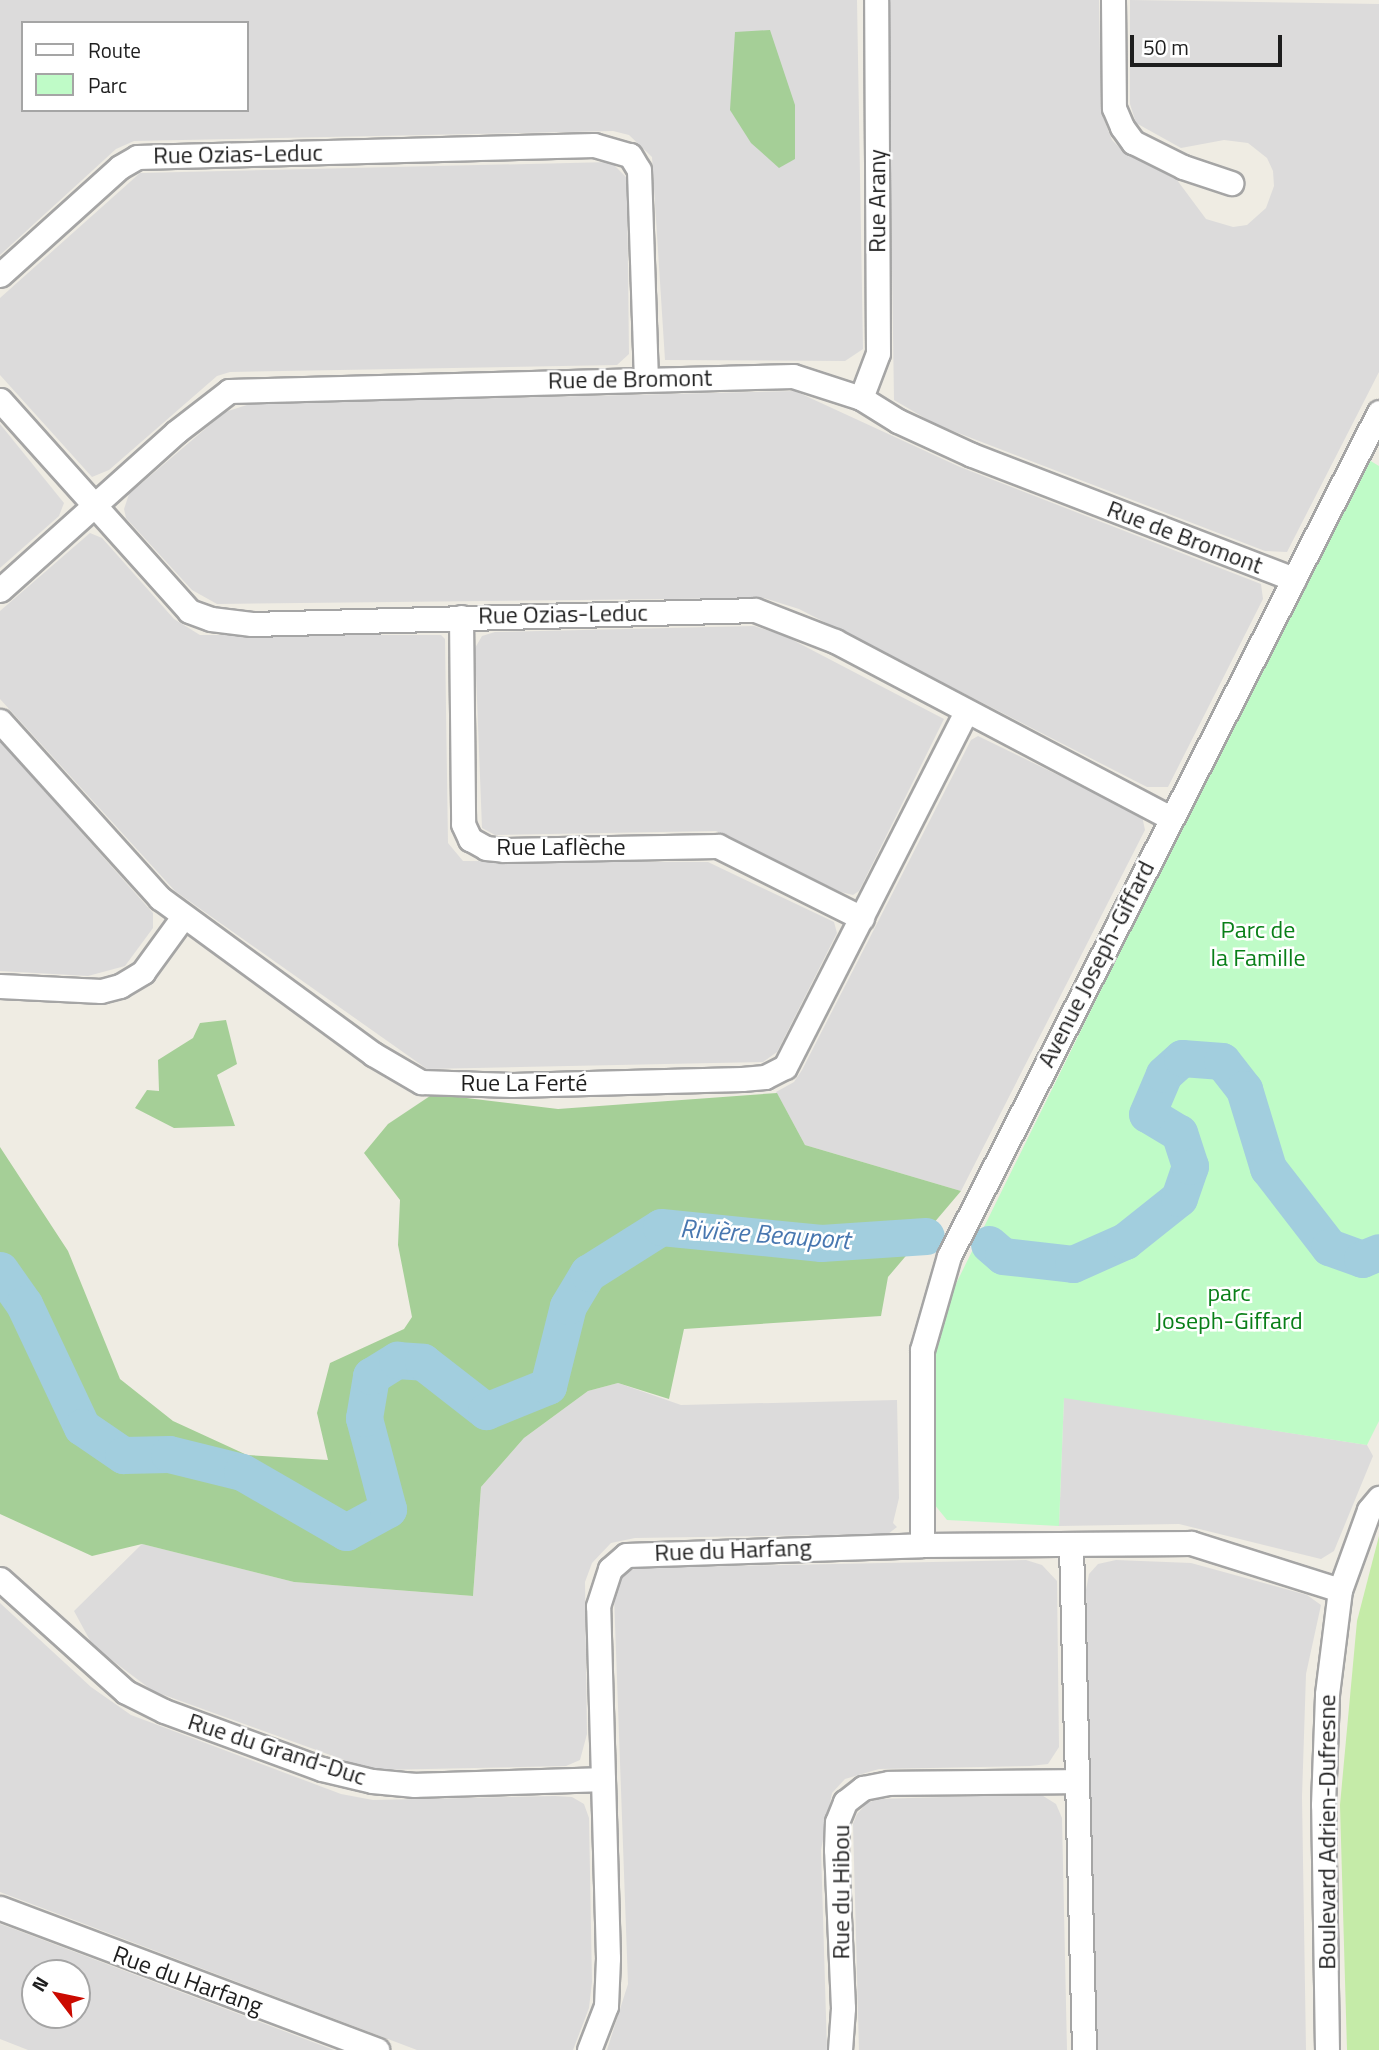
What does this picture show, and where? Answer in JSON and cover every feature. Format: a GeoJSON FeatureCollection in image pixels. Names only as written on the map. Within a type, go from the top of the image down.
{"type":"FeatureCollection","features":[{"type":"Feature","properties":{"kind":"street","name":"Rue Arany"},"geometry":{"type":"LineString","coordinates":[[861,398],[878,353],[876,0]]}},
{"type":"Feature","properties":{"kind":"street"},"geometry":{"type":"LineString","coordinates":[[1113,0],[1114,108],[1122,127],[1133,142],[1183,167],[1231,183]]}},
{"type":"Feature","properties":{"kind":"street","name":"Rue Ozias-Leduc"},"geometry":{"type":"LineString","coordinates":[[0,275],[120,167],[137,157],[604,147],[630,155],[639,170],[646,379]]}},
{"type":"Feature","properties":{"kind":"street","name":"Rue de Bromont"},"geometry":{"type":"LineString","coordinates":[[0,590],[206,406],[229,391],[793,376],[861,398],[898,421],[972,454],[1294,579]]}},
{"type":"Feature","properties":{"kind":"street","name":"Rue Ozias-Leduc"},"geometry":{"type":"LineString","coordinates":[[0,400],[189,611],[211,619],[252,624],[755,610],[835,641],[1171,818]]}},
{"type":"Feature","properties":{"kind":"street","name":"Avenue Joseph-Giffard"},"geometry":{"type":"LineString","coordinates":[[922,1545],[921,1371],[932,1305],[978,1197],[1379,412]]}},
{"type":"Feature","properties":{"kind":"street","name":"Rue Laflèche"},"geometry":{"type":"LineString","coordinates":[[460,617],[463,824],[470,839],[485,848],[504,850],[718,846],[862,918]]}},
{"type":"Feature","properties":{"kind":"street","name":"Rue La Ferté"},"geometry":{"type":"LineString","coordinates":[[0,722],[160,898],[373,1054],[421,1082],[512,1086],[765,1077],[785,1067],[966,712]]}},
{"type":"Feature","properties":{"kind":"street"},"geometry":{"type":"LineString","coordinates":[[0,986],[101,991],[120,986],[143,972],[183,917]]}},
{"type":"Feature","properties":{"kind":"street","name":"Boulevard Adrien-Dufresne"},"geometry":{"type":"LineString","coordinates":[[1327,2050],[1323,1805],[1327,1694],[1339,1590],[1369,1510],[1379,1498]]}},
{"type":"Feature","properties":{"kind":"street","name":"Rue du Harfang"},"geometry":{"type":"LineString","coordinates":[[589,2050],[606,2006],[598,1606],[610,1569],[626,1555],[922,1545],[1071,1546],[1191,1543],[1339,1590]]}},
{"type":"Feature","properties":{"kind":"street"},"geometry":{"type":"LineString","coordinates":[[1071,1546],[1084,2050]]}},
{"type":"Feature","properties":{"kind":"street","name":"Rue du Grand-Duc"},"geometry":{"type":"LineString","coordinates":[[0,1579],[126,1692],[164,1711],[322,1769],[372,1781],[415,1785],[603,1779]]}},
{"type":"Feature","properties":{"kind":"street","name":"Rue du Hibou"},"geometry":{"type":"LineString","coordinates":[[840,2050],[843,2008],[836,1836],[845,1802],[863,1788],[889,1783],[1076,1781]]}},
{"type":"Feature","properties":{"kind":"street","name":"Rue du Harfang"},"geometry":{"type":"LineString","coordinates":[[0,1908],[377,2050]]}},
{"type":"Feature","properties":{"kind":"shaded area"},"geometry":{"type":"Polygon","coordinates":[[[0,0],[857,0],[863,349],[845,361],[665,360],[652,157],[629,135],[613,131],[134,141],[116,149],[0,255],[0,0]]]}},
{"type":"Feature","properties":{"kind":"shaded area"},"geometry":{"type":"Polygon","coordinates":[[[888,0],[1099,0],[1101,112],[1112,140],[1123,151],[1177,180],[1206,219],[1233,227],[1247,225],[1266,208],[1274,186],[1273,171],[1267,158],[1248,143],[1224,140],[1181,148],[1136,123],[1130,104],[1130,0],[1379,4],[1379,372],[1287,552],[1265,551],[935,424],[894,400],[888,0]]]}},
{"type":"Feature","properties":{"kind":"shaded area"},"geometry":{"type":"Polygon","coordinates":[[[611,162],[627,178],[629,354],[617,365],[230,372],[217,376],[109,470],[92,477],[0,375],[0,298],[140,173],[611,162]]]}},
{"type":"Feature","properties":{"kind":"shaded area"},"geometry":{"type":"Polygon","coordinates":[[[795,391],[960,467],[1261,584],[1263,599],[1168,787],[1147,787],[799,609],[764,598],[217,604],[192,590],[126,518],[124,509],[129,494],[225,412],[250,404],[795,391]]]}},
{"type":"Feature","properties":{"kind":"shaded area"},"geometry":{"type":"Polygon","coordinates":[[[0,424],[64,503],[59,516],[0,568],[0,424]]]}},
{"type":"Feature","properties":{"kind":"shaded area"},"geometry":{"type":"Polygon","coordinates":[[[90,533],[102,538],[174,619],[200,635],[441,635],[445,639],[448,843],[463,861],[708,862],[834,922],[837,933],[777,1052],[763,1062],[427,1069],[175,891],[0,699],[0,611],[90,533]]]}},
{"type":"Feature","properties":{"kind":"shaded area"},"geometry":{"type":"Polygon","coordinates":[[[754,626],[785,636],[944,719],[859,891],[853,895],[841,892],[716,831],[495,835],[482,828],[475,648],[482,636],[495,632],[754,626]]]}},
{"type":"Feature","properties":{"kind":"shaded area"},"geometry":{"type":"Polygon","coordinates":[[[978,736],[1142,816],[1145,830],[961,1191],[805,1145],[776,1092],[794,1082],[802,1070],[971,740],[978,736]]]}},
{"type":"Feature","properties":{"kind":"shaded area"},"geometry":{"type":"Polygon","coordinates":[[[0,741],[153,913],[153,928],[125,966],[88,976],[0,971],[0,741]]]}},
{"type":"Feature","properties":{"kind":"shaded area"},"geometry":{"type":"Polygon","coordinates":[[[618,1383],[681,1405],[897,1400],[899,1498],[893,1523],[897,1527],[888,1534],[635,1538],[611,1543],[592,1563],[585,1582],[587,1734],[580,1760],[566,1766],[381,1770],[358,1765],[153,1691],[93,1646],[74,1611],[142,1544],[294,1582],[473,1596],[481,1487],[524,1438],[588,1391],[618,1383]]]}},
{"type":"Feature","properties":{"kind":"shaded area"},"geometry":{"type":"Polygon","coordinates":[[[1064,1397],[1367,1445],[1373,1456],[1334,1551],[1321,1559],[1179,1524],[1059,1526],[1064,1397]]]}},
{"type":"Feature","properties":{"kind":"shaded area"},"geometry":{"type":"Polygon","coordinates":[[[1026,1560],[1042,1565],[1057,1581],[1059,1747],[1048,1764],[879,1769],[845,1779],[832,1793],[821,1850],[827,2050],[607,2050],[628,1984],[614,1596],[619,1576],[636,1568],[1026,1560]]]}},
{"type":"Feature","properties":{"kind":"shaded area"},"geometry":{"type":"Polygon","coordinates":[[[1116,1560],[1191,1563],[1307,1595],[1321,1605],[1306,1674],[1302,1797],[1306,2050],[1097,2050],[1086,1590],[1089,1574],[1098,1564],[1116,1560]]]}},
{"type":"Feature","properties":{"kind":"shaded area"},"geometry":{"type":"Polygon","coordinates":[[[0,1603],[91,1687],[131,1715],[341,1794],[373,1800],[555,1796],[572,1797],[584,1804],[589,1818],[592,1982],[589,2008],[573,2050],[417,2050],[0,1892],[0,1603]]]}},
{"type":"Feature","properties":{"kind":"shaded area"},"geometry":{"type":"Polygon","coordinates":[[[1040,1794],[1056,1804],[1062,1818],[1067,2050],[859,2050],[853,1824],[857,1814],[867,1803],[878,1799],[1040,1794]]]}},
{"type":"Feature","properties":{"kind":"shaded area"},"geometry":{"type":"Polygon","coordinates":[[[0,1924],[334,2050],[28,2050],[0,2039],[0,1924]]]}},
{"type":"Feature","properties":{"kind":"green space"},"geometry":{"type":"Polygon","coordinates":[[[770,30],[795,105],[795,159],[779,168],[751,143],[730,110],[735,32],[770,30]]]}},
{"type":"Feature","properties":{"kind":"green space"},"geometry":{"type":"Polygon","coordinates":[[[1369,460],[1379,466],[1379,1421],[1367,1445],[1064,1398],[1059,1526],[947,1520],[934,1504],[935,1355],[944,1308],[1213,763],[1369,460]]]}},
{"type":"Feature","properties":{"kind":"green space"},"geometry":{"type":"Polygon","coordinates":[[[226,1020],[237,1064],[217,1075],[235,1126],[174,1128],[135,1108],[147,1090],[159,1091],[158,1060],[193,1038],[200,1023],[226,1020]]]}},
{"type":"Feature","properties":{"kind":"green space"},"geometry":{"type":"Polygon","coordinates":[[[777,1093],[805,1145],[961,1191],[888,1277],[881,1316],[684,1329],[669,1399],[618,1383],[588,1391],[524,1438],[481,1487],[473,1596],[294,1582],[142,1544],[92,1556],[0,1514],[0,1147],[68,1251],[120,1379],[173,1421],[247,1455],[328,1460],[317,1413],[330,1363],[404,1329],[412,1317],[398,1245],[400,1200],[364,1153],[388,1124],[433,1094],[558,1109],[777,1093]]]}},
{"type":"Feature","properties":{"kind":"green space"},"geometry":{"type":"Polygon","coordinates":[[[1379,1536],[1379,2050],[1347,2050],[1340,1805],[1357,1621],[1379,1536]]]}},
{"type":"Feature","properties":{"kind":"waterway","name":"Rivière Beauport"},"geometry":{"type":"LineString","coordinates":[[989,1244],[1003,1256],[1073,1264],[1125,1241],[1179,1198],[1190,1166],[1179,1133],[1147,1114],[1164,1074],[1182,1058],[1222,1061],[1244,1089],[1268,1168],[1329,1247],[1362,1259],[1379,1252]]}},
{"type":"Feature","properties":{"kind":"waterway","name":"Rivière Beauport"},"geometry":{"type":"LineString","coordinates":[[0,1270],[24,1304],[82,1427],[123,1455],[169,1454],[242,1472],[346,1532],[388,1509],[364,1418],[371,1376],[397,1360],[423,1362],[486,1411],[548,1386],[568,1306],[588,1273],[661,1227],[821,1243],[926,1236]]}},
{"type":"Feature","properties":{"kind":"park label","name":"Parc de la Famille"},"geometry":{"type":"Point","coordinates":[1258,944]}},
{"type":"Feature","properties":{"kind":"park label","name":"parc Joseph-Giffard"},"geometry":{"type":"Point","coordinates":[1229,1307]}}]}
